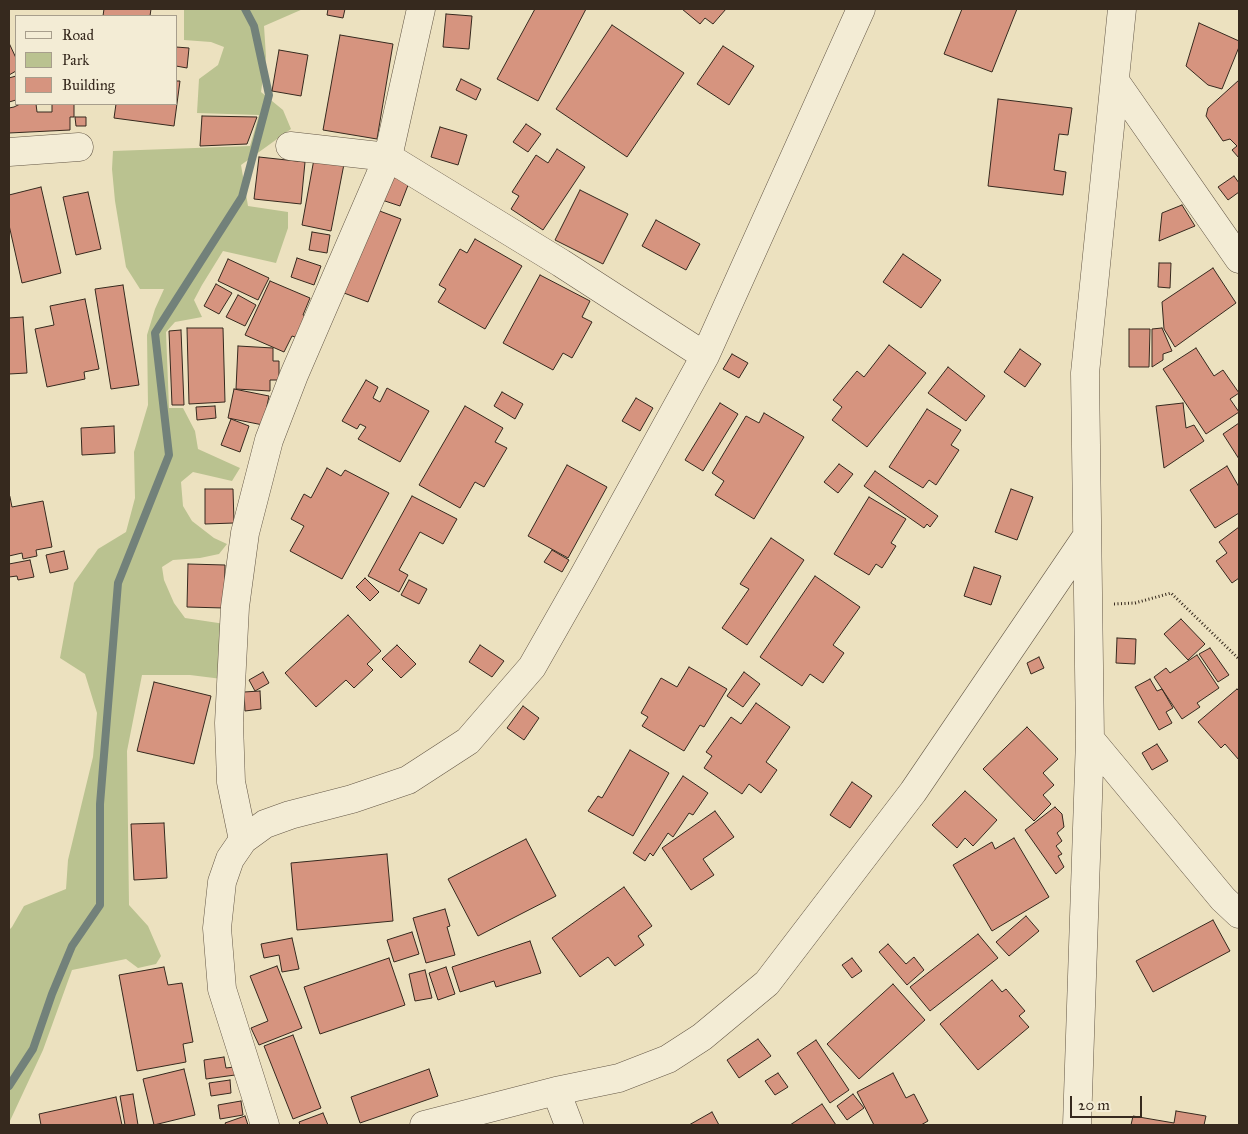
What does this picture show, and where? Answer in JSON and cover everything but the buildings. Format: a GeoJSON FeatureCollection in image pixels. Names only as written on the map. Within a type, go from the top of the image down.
{"type":"FeatureCollection","features":[{"type":"Feature","properties":{"kind":"street"},"geometry":{"type":"LineString","coordinates":[[243,840],[231,782],[229,724],[235,607],[245,533],[269,440],[294,375],[388,158],[421,9]]}},
{"type":"Feature","properties":{"kind":"street"},"geometry":{"type":"LineString","coordinates":[[265,1125],[222,989],[217,928],[222,882],[230,859],[243,840],[265,824],[290,815],[352,799],[408,780],[468,741],[532,667],[705,356],[861,9]]}},
{"type":"Feature","properties":{"kind":"street"},"geometry":{"type":"LineString","coordinates":[[1077,1125],[1090,739],[1085,373],[1122,9]]}},
{"type":"Feature","properties":{"kind":"street"},"geometry":{"type":"LineString","coordinates":[[1115,81],[1239,259]]}},
{"type":"Feature","properties":{"kind":"street"},"geometry":{"type":"LineString","coordinates":[[290,146],[388,158],[562,263],[705,356]]}},
{"type":"Feature","properties":{"kind":"street"},"geometry":{"type":"LineString","coordinates":[[9,152],[79,147]]}},
{"type":"Feature","properties":{"kind":"street"},"geometry":{"type":"LineString","coordinates":[[424,1125],[556,1091],[619,1078],[668,1059],[702,1037],[767,984],[913,792],[1087,536]]}},
{"type":"Feature","properties":{"kind":"street"},"geometry":{"type":"LineString","coordinates":[[1090,739],[1223,899],[1239,914]]}},
{"type":"Feature","properties":{"kind":"street"},"geometry":{"type":"LineString","coordinates":[[556,1091],[569,1125]]}},
{"type":"Feature","properties":{"kind":"path"},"geometry":{"type":"LineString","coordinates":[[1088,604],[1135,604],[1171,593],[1239,659]]}},
{"type":"Feature","properties":{"kind":"green space"},"geometry":{"type":"Polygon","coordinates":[[[184,9],[303,9],[264,26],[266,57],[261,92],[283,110],[291,129],[241,165],[248,206],[288,212],[288,228],[276,263],[223,251],[194,300],[202,317],[175,322],[166,332],[169,408],[183,408],[195,431],[198,449],[240,468],[232,481],[193,472],[181,482],[183,506],[192,521],[214,538],[227,544],[219,554],[200,558],[173,560],[162,567],[164,580],[174,603],[185,618],[225,624],[222,679],[190,675],[142,675],[127,751],[129,905],[148,926],[161,956],[156,964],[138,968],[126,959],[72,970],[43,1050],[9,1123],[9,930],[24,906],[66,889],[68,860],[93,757],[97,713],[85,674],[60,658],[74,583],[98,549],[126,532],[135,498],[134,452],[148,405],[147,335],[155,309],[164,289],[140,289],[126,267],[115,201],[112,169],[113,151],[250,146],[259,115],[197,113],[199,79],[218,65],[224,47],[211,42],[184,40],[184,9]]]}},
{"type":"Feature","properties":{"kind":"waterway"},"geometry":{"type":"LineString","coordinates":[[9,1086],[33,1049],[52,994],[72,946],[100,905],[100,804],[118,583],[169,455],[155,333],[242,197],[269,95],[254,26],[245,9]]}}]}
